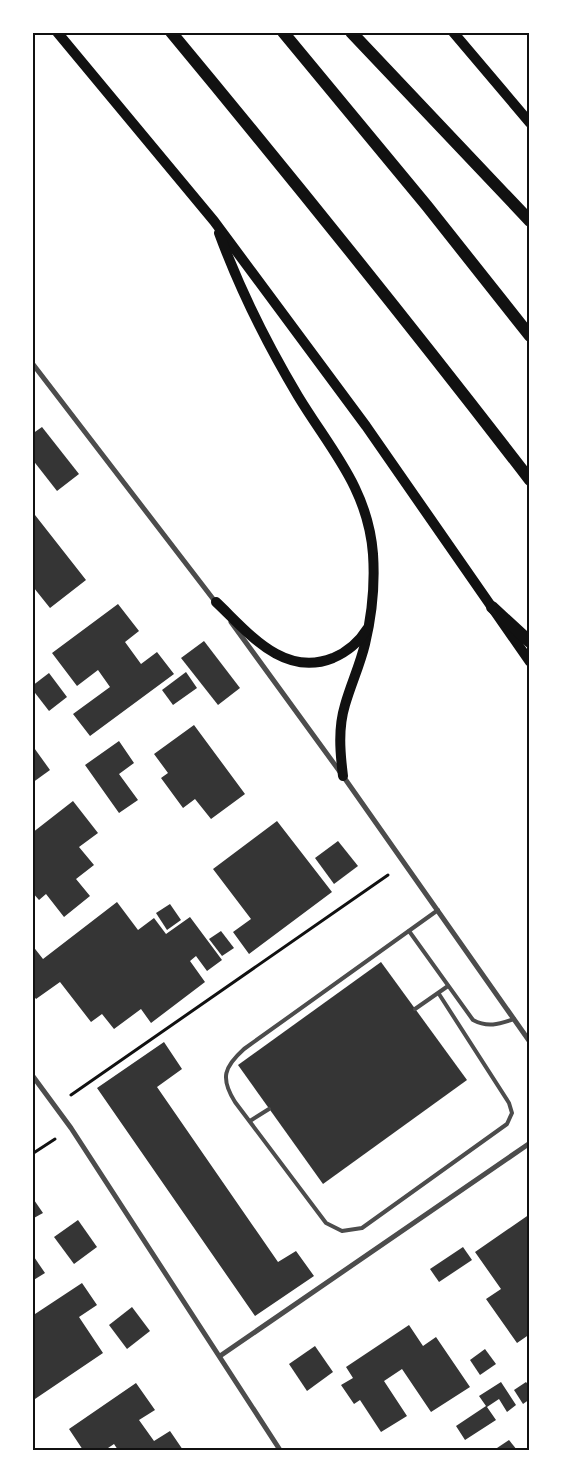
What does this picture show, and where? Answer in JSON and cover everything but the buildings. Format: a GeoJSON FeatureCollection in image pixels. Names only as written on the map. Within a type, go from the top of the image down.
{"type":"FeatureCollection","features":[{"type":"Feature","properties":{"kind":"main road"},"geometry":{"type":"LineString","coordinates":[[57,32],[214,221],[366,426],[530,662]]}},
{"type":"Feature","properties":{"kind":"main road"},"geometry":{"type":"LineString","coordinates":[[171,32],[292,178],[440,363],[530,480]]}},
{"type":"Feature","properties":{"kind":"main road"},"geometry":{"type":"LineString","coordinates":[[283,32],[427,206],[530,336]]}},
{"type":"Feature","properties":{"kind":"main road"},"geometry":{"type":"LineString","coordinates":[[351,32],[530,220]]}},
{"type":"Feature","properties":{"kind":"main road"},"geometry":{"type":"LineString","coordinates":[[453,32],[530,124]]}},
{"type":"Feature","properties":{"kind":"main road"},"geometry":{"type":"LineString","coordinates":[[214,221],[236,276],[270,346],[299,398],[341,459],[363,504],[373,553],[374,578],[370,623],[360,665],[345,707],[340,729],[340,753],[343,776]]}},
{"type":"Feature","properties":{"kind":"main road"},"geometry":{"type":"LineString","coordinates":[[216,602],[267,650],[294,662],[324,661],[339,656],[357,642],[370,623]]}},
{"type":"Feature","properties":{"kind":"main road"},"geometry":{"type":"LineString","coordinates":[[492,607],[530,642]]}},
{"type":"Feature","properties":{"kind":"street"},"geometry":{"type":"LineString","coordinates":[[32,363],[216,602],[343,776],[530,1042]]}},
{"type":"Feature","properties":{"kind":"street"},"geometry":{"type":"LineString","coordinates":[[32,1075],[56,1105],[280,1450]]}},
{"type":"Feature","properties":{"kind":"street"},"geometry":{"type":"LineString","coordinates":[[220,1356],[530,1143]]}},
{"type":"Feature","properties":{"kind":"lane"},"geometry":{"type":"LineString","coordinates":[[438,910],[232,1060],[225,1074],[226,1088],[326,1223],[342,1231],[362,1228],[507,1124],[512,1113],[509,1103],[438,994]]}},
{"type":"Feature","properties":{"kind":"lane"},"geometry":{"type":"LineString","coordinates":[[409,931],[473,1020],[482,1025],[492,1025],[514,1019]]}},
{"type":"Feature","properties":{"kind":"lane"},"geometry":{"type":"LineString","coordinates":[[415,1009],[448,986]]}},
{"type":"Feature","properties":{"kind":"lane"},"geometry":{"type":"LineString","coordinates":[[250,1121],[269,1109]]}},
{"type":"Feature","properties":{"kind":"path"},"geometry":{"type":"LineString","coordinates":[[56,1105],[405,864]]}},
{"type":"Feature","properties":{"kind":"path"},"geometry":{"type":"LineString","coordinates":[[32,1154],[71,1128]]}}]}
